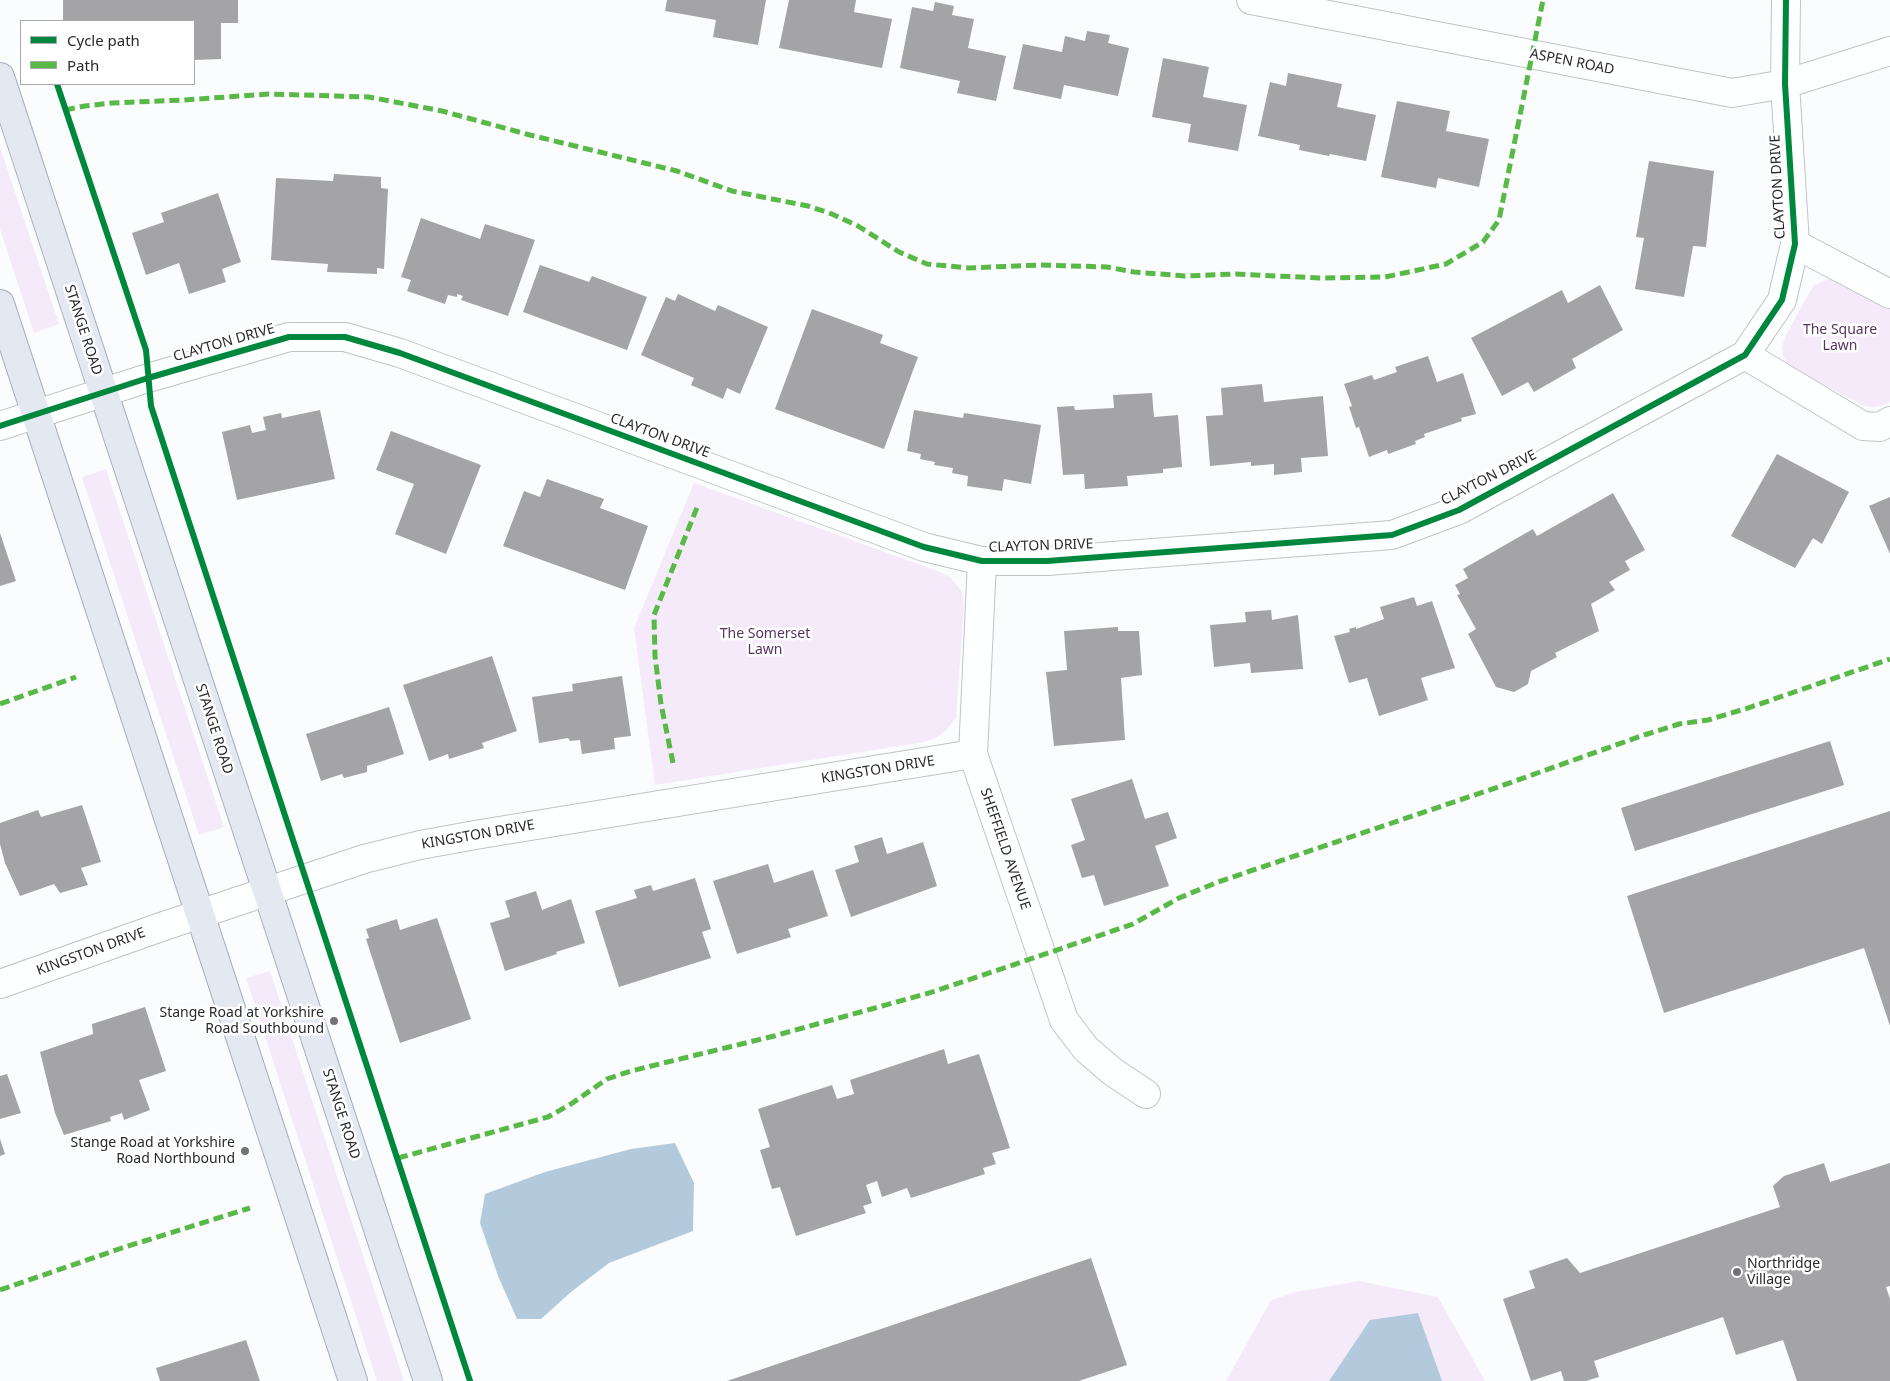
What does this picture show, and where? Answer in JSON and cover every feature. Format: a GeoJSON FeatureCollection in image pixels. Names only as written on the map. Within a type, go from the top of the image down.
{"type":"FeatureCollection","features":[{"type":"Feature","properties":{"kind":"main road","name":"STANGE ROAD"},"geometry":{"type":"LineString","coordinates":[[0,77],[428,1381]]}},
{"type":"Feature","properties":{"kind":"main road"},"geometry":{"type":"LineString","coordinates":[[0,304],[353,1381]]}},
{"type":"Feature","properties":{"kind":"street","name":"ASPEN ROAD"},"geometry":{"type":"LineString","coordinates":[[1251,0],[1732,93],[1785,84],[1890,51]]}},
{"type":"Feature","properties":{"kind":"street","name":"CLAYTON DRIVE"},"geometry":{"type":"LineString","coordinates":[[0,426],[103,392],[289,337],[345,337],[410,357],[924,547],[982,561],[1046,561],[1392,535],[1459,510],[1746,355],[1782,300],[1795,244],[1785,84],[1786,0]]}},
{"type":"Feature","properties":{"kind":"street"},"geometry":{"type":"LineString","coordinates":[[1795,244],[1890,294]]}},
{"type":"Feature","properties":{"kind":"street"},"geometry":{"type":"LineString","coordinates":[[1746,355],[1863,426],[1880,426],[1890,421]]}},
{"type":"Feature","properties":{"kind":"street","name":"SHEFFIELD AVENUE"},"geometry":{"type":"LineString","coordinates":[[982,561],[973,754],[1064,1020],[1086,1049],[1113,1072],[1146,1094]]}},
{"type":"Feature","properties":{"kind":"street","name":"KINGSTON DRIVE"},"geometry":{"type":"LineString","coordinates":[[0,984],[364,859],[420,845],[973,754]]}},
{"type":"Feature","properties":{"kind":"green space"},"geometry":{"type":"Polygon","coordinates":[[[0,147],[59,324],[34,333],[0,229],[0,147]]]}},
{"type":"Feature","properties":{"kind":"green space","name":"The Square Lawn"},"geometry":{"type":"Polygon","coordinates":[[[1829,279],[1837,280],[1890,308],[1890,402],[1884,405],[1864,406],[1794,369],[1783,356],[1782,347],[1786,335],[1813,286],[1829,279]]]}},
{"type":"Feature","properties":{"kind":"green space"},"geometry":{"type":"Polygon","coordinates":[[[106,469],[224,827],[199,835],[82,477],[106,469]]]}},
{"type":"Feature","properties":{"kind":"green space","name":"The Somerset Lawn"},"geometry":{"type":"Polygon","coordinates":[[[694,483],[940,572],[951,578],[962,592],[964,605],[956,717],[946,731],[936,738],[924,742],[655,785],[634,628],[694,483]]]}},
{"type":"Feature","properties":{"kind":"green space"},"geometry":{"type":"Polygon","coordinates":[[[270,971],[404,1381],[377,1381],[246,978],[270,971]]]}},
{"type":"Feature","properties":{"kind":"green space"},"geometry":{"type":"Polygon","coordinates":[[[1359,1281],[1438,1297],[1485,1381],[1226,1381],[1271,1300],[1296,1292],[1359,1281]]]}},
{"type":"Feature","properties":{"kind":"water"},"geometry":{"type":"Polygon","coordinates":[[[675,1143],[694,1183],[693,1231],[609,1263],[571,1292],[541,1319],[517,1319],[498,1276],[480,1223],[485,1194],[545,1172],[631,1149],[675,1143]]]}},
{"type":"Feature","properties":{"kind":"water"},"geometry":{"type":"Polygon","coordinates":[[[1418,1313],[1442,1381],[1329,1381],[1370,1320],[1418,1313]]]}},
{"type":"Feature","properties":{"kind":"building"},"geometry":{"type":"Polygon","coordinates":[[[63,0],[238,0],[238,23],[221,23],[221,59],[195,60],[195,20],[63,20],[63,0]]]}},
{"type":"Feature","properties":{"kind":"building"},"geometry":{"type":"Polygon","coordinates":[[[667,0],[766,0],[758,45],[713,37],[716,20],[665,11],[667,0]]]}},
{"type":"Feature","properties":{"kind":"building"},"geometry":{"type":"Polygon","coordinates":[[[789,0],[856,0],[854,12],[892,19],[882,68],[779,48],[789,0]]]}},
{"type":"Feature","properties":{"kind":"building"},"geometry":{"type":"Polygon","coordinates":[[[935,2],[954,6],[952,15],[974,19],[968,48],[1006,56],[996,101],[957,93],[960,81],[900,68],[912,7],[933,11],[935,2]]]}},
{"type":"Feature","properties":{"kind":"building"},"geometry":{"type":"Polygon","coordinates":[[[1087,31],[1110,35],[1108,43],[1129,48],[1118,96],[1064,85],[1061,99],[1013,89],[1023,44],[1062,52],[1065,36],[1085,41],[1087,31]]]}},
{"type":"Feature","properties":{"kind":"building"},"geometry":{"type":"Polygon","coordinates":[[[1163,58],[1209,67],[1203,97],[1247,105],[1238,151],[1188,142],[1191,124],[1152,117],[1163,58]]]}},
{"type":"Feature","properties":{"kind":"building"},"geometry":{"type":"Polygon","coordinates":[[[1288,73],[1342,84],[1337,107],[1376,115],[1366,161],[1299,150],[1300,145],[1258,136],[1270,82],[1286,86],[1288,73]]]}},
{"type":"Feature","properties":{"kind":"building"},"geometry":{"type":"Polygon","coordinates":[[[1397,101],[1450,111],[1446,131],[1489,139],[1479,187],[1438,178],[1436,188],[1381,177],[1397,101]]]}},
{"type":"Feature","properties":{"kind":"building"},"geometry":{"type":"Polygon","coordinates":[[[1649,161],[1714,171],[1706,247],[1693,246],[1684,297],[1635,289],[1644,238],[1636,237],[1649,161]]]}},
{"type":"Feature","properties":{"kind":"building"},"geometry":{"type":"Polygon","coordinates":[[[334,174],[381,177],[381,188],[388,189],[384,269],[377,268],[377,274],[327,272],[328,264],[271,260],[276,178],[333,181],[334,174]]]}},
{"type":"Feature","properties":{"kind":"building"},"geometry":{"type":"Polygon","coordinates":[[[218,193],[241,262],[222,269],[226,282],[189,294],[179,263],[146,275],[132,233],[164,222],[161,213],[218,193]]]}},
{"type":"Feature","properties":{"kind":"building"},"geometry":{"type":"Polygon","coordinates":[[[421,218],[480,239],[485,224],[535,240],[508,316],[461,300],[463,296],[457,294],[457,297],[448,295],[445,304],[407,291],[411,280],[401,277],[421,218]]]}},
{"type":"Feature","properties":{"kind":"building"},"geometry":{"type":"Polygon","coordinates":[[[540,265],[589,282],[592,276],[647,297],[627,350],[523,312],[540,265]]]}},
{"type":"Feature","properties":{"kind":"building"},"geometry":{"type":"Polygon","coordinates":[[[1600,285],[1623,330],[1572,359],[1576,368],[1534,392],[1528,382],[1502,396],[1471,338],[1562,290],[1568,303],[1600,285]]]}},
{"type":"Feature","properties":{"kind":"building"},"geometry":{"type":"Polygon","coordinates":[[[678,294],[715,311],[718,305],[768,327],[740,394],[727,388],[723,399],[691,385],[694,378],[641,355],[666,297],[675,301],[678,294]]]}},
{"type":"Feature","properties":{"kind":"building"},"geometry":{"type":"Polygon","coordinates":[[[812,309],[883,335],[880,343],[918,357],[884,449],[775,409],[812,309]]]}},
{"type":"Feature","properties":{"kind":"building"},"geometry":{"type":"Polygon","coordinates":[[[1428,356],[1437,382],[1463,373],[1476,414],[1461,418],[1462,421],[1424,434],[1425,437],[1415,441],[1416,444],[1388,454],[1387,450],[1369,457],[1359,427],[1356,428],[1349,407],[1352,406],[1344,384],[1372,375],[1374,380],[1397,372],[1395,367],[1428,356]]]}},
{"type":"Feature","properties":{"kind":"building"},"geometry":{"type":"Polygon","coordinates":[[[1262,384],[1264,402],[1323,396],[1328,456],[1301,458],[1302,472],[1274,475],[1274,464],[1251,466],[1251,462],[1210,466],[1206,416],[1223,415],[1221,388],[1262,384]]]}},
{"type":"Feature","properties":{"kind":"building"},"geometry":{"type":"Polygon","coordinates":[[[1152,393],[1154,417],[1178,415],[1182,467],[1163,469],[1163,473],[1127,476],[1128,486],[1085,489],[1084,474],[1063,475],[1057,407],[1074,406],[1075,410],[1114,408],[1113,395],[1152,393]]]}},
{"type":"Feature","properties":{"kind":"building"},"geometry":{"type":"Polygon","coordinates":[[[320,410],[335,479],[237,500],[222,432],[250,425],[252,433],[266,430],[263,417],[281,413],[282,418],[320,410]]]}},
{"type":"Feature","properties":{"kind":"building"},"geometry":{"type":"Polygon","coordinates":[[[914,410],[963,418],[964,413],[1041,425],[1031,484],[1004,479],[1002,491],[967,486],[968,476],[952,473],[953,468],[934,465],[935,462],[920,459],[921,454],[907,451],[914,410]]]}},
{"type":"Feature","properties":{"kind":"building"},"geometry":{"type":"Polygon","coordinates":[[[391,431],[481,465],[446,554],[395,534],[414,484],[376,470],[391,431]]]}},
{"type":"Feature","properties":{"kind":"building"},"geometry":{"type":"Polygon","coordinates":[[[1777,454],[1849,492],[1822,544],[1813,538],[1795,568],[1731,536],[1777,454]]]}},
{"type":"Feature","properties":{"kind":"building"},"geometry":{"type":"Polygon","coordinates":[[[547,479],[604,499],[600,508],[648,526],[625,590],[503,546],[524,491],[540,497],[547,479]]]}},
{"type":"Feature","properties":{"kind":"building"},"geometry":{"type":"Polygon","coordinates":[[[1613,493],[1645,550],[1625,561],[1630,570],[1609,582],[1615,590],[1591,604],[1599,631],[1555,653],[1557,657],[1531,671],[1528,684],[1514,692],[1496,687],[1468,634],[1476,629],[1457,595],[1460,594],[1455,585],[1468,578],[1463,569],[1533,529],[1537,536],[1613,493]]]}},
{"type":"Feature","properties":{"kind":"building"},"geometry":{"type":"Polygon","coordinates":[[[1890,497],[1890,554],[1869,506],[1890,497]]]}},
{"type":"Feature","properties":{"kind":"building"},"geometry":{"type":"Polygon","coordinates":[[[0,533],[16,581],[0,586],[0,533]]]}},
{"type":"Feature","properties":{"kind":"building"},"geometry":{"type":"Polygon","coordinates":[[[1414,597],[1417,606],[1432,601],[1455,668],[1421,678],[1428,700],[1379,716],[1367,678],[1349,683],[1334,636],[1350,632],[1349,629],[1356,627],[1356,629],[1384,619],[1380,607],[1414,597]]]}},
{"type":"Feature","properties":{"kind":"building"},"geometry":{"type":"Polygon","coordinates":[[[1271,610],[1272,620],[1298,615],[1303,669],[1251,673],[1250,663],[1214,667],[1210,625],[1246,622],[1245,612],[1271,610]]]}},
{"type":"Feature","properties":{"kind":"building"},"geometry":{"type":"Polygon","coordinates":[[[1118,627],[1118,631],[1139,631],[1142,675],[1121,678],[1125,740],[1054,746],[1046,672],[1067,670],[1064,631],[1118,627]]]}},
{"type":"Feature","properties":{"kind":"building"},"geometry":{"type":"Polygon","coordinates":[[[492,656],[517,731],[482,743],[484,748],[449,759],[448,754],[429,761],[403,685],[492,656]]]}},
{"type":"Feature","properties":{"kind":"building"},"geometry":{"type":"Polygon","coordinates":[[[622,676],[631,736],[614,738],[615,749],[582,754],[580,740],[570,741],[568,738],[539,743],[532,697],[573,691],[572,684],[622,676]]]}},
{"type":"Feature","properties":{"kind":"building"},"geometry":{"type":"Polygon","coordinates":[[[389,707],[404,754],[367,766],[367,772],[344,778],[342,774],[321,781],[306,734],[389,707]]]}},
{"type":"Feature","properties":{"kind":"building"},"geometry":{"type":"Polygon","coordinates":[[[1830,741],[1844,785],[1635,851],[1621,808],[1830,741]]]}},
{"type":"Feature","properties":{"kind":"building"},"geometry":{"type":"Polygon","coordinates":[[[1132,779],[1145,819],[1168,812],[1177,838],[1155,846],[1169,886],[1104,906],[1094,875],[1082,878],[1071,845],[1085,840],[1071,799],[1132,779]]]}},
{"type":"Feature","properties":{"kind":"building"},"geometry":{"type":"Polygon","coordinates":[[[82,805],[101,862],[81,868],[88,885],[60,893],[54,884],[20,896],[5,863],[0,844],[0,823],[38,810],[41,817],[82,805]]]}},
{"type":"Feature","properties":{"kind":"building"},"geometry":{"type":"Polygon","coordinates":[[[1890,811],[1890,1026],[1864,948],[1664,1013],[1627,896],[1890,811]]]}},
{"type":"Feature","properties":{"kind":"building"},"geometry":{"type":"Polygon","coordinates":[[[882,837],[887,854],[923,842],[937,886],[851,917],[835,870],[859,862],[854,846],[882,837]]]}},
{"type":"Feature","properties":{"kind":"building"},"geometry":{"type":"Polygon","coordinates":[[[768,864],[774,883],[813,870],[828,916],[788,929],[791,937],[737,954],[713,881],[768,864]]]}},
{"type":"Feature","properties":{"kind":"building"},"geometry":{"type":"Polygon","coordinates":[[[695,878],[711,929],[702,932],[711,958],[619,987],[595,911],[637,898],[634,890],[651,885],[653,891],[695,878]]]}},
{"type":"Feature","properties":{"kind":"building"},"geometry":{"type":"Polygon","coordinates":[[[536,891],[542,910],[571,899],[585,943],[505,971],[490,923],[510,917],[505,901],[536,891]]]}},
{"type":"Feature","properties":{"kind":"building"},"geometry":{"type":"Polygon","coordinates":[[[437,918],[471,1019],[400,1043],[366,939],[369,938],[366,929],[397,919],[400,930],[437,918]]]}},
{"type":"Feature","properties":{"kind":"building"},"geometry":{"type":"Polygon","coordinates":[[[145,1007],[166,1071],[139,1080],[150,1110],[124,1120],[122,1113],[110,1117],[111,1121],[64,1135],[55,1113],[40,1052],[93,1034],[92,1024],[145,1007]]]}},
{"type":"Feature","properties":{"kind":"building"},"geometry":{"type":"Polygon","coordinates":[[[944,1049],[948,1064],[979,1054],[1010,1148],[992,1153],[996,1164],[983,1168],[985,1174],[911,1198],[907,1188],[882,1197],[877,1181],[866,1185],[872,1203],[863,1206],[866,1213],[796,1236],[780,1187],[772,1189],[760,1150],[770,1147],[758,1109],[832,1085],[837,1099],[854,1094],[850,1080],[944,1049]]]}},
{"type":"Feature","properties":{"kind":"building"},"geometry":{"type":"Polygon","coordinates":[[[7,1074],[21,1113],[0,1119],[0,1076],[7,1074]]]}},
{"type":"Feature","properties":{"kind":"building"},"geometry":{"type":"Polygon","coordinates":[[[0,1139],[5,1154],[0,1156],[0,1139]]]}},
{"type":"Feature","properties":{"kind":"building","name":"Northridge Village"},"geometry":{"type":"Polygon","coordinates":[[[1824,1163],[1830,1182],[1890,1163],[1890,1286],[1886,1287],[1890,1299],[1890,1381],[1797,1381],[1783,1340],[1736,1355],[1723,1317],[1594,1361],[1599,1377],[1586,1381],[1564,1381],[1561,1371],[1531,1381],[1503,1299],[1535,1288],[1529,1271],[1567,1258],[1580,1273],[1780,1207],[1773,1186],[1784,1176],[1824,1163]]]}},
{"type":"Feature","properties":{"kind":"building"},"geometry":{"type":"Polygon","coordinates":[[[1091,1258],[1127,1365],[1079,1381],[727,1381],[1091,1258]]]}},
{"type":"Feature","properties":{"kind":"building"},"geometry":{"type":"Polygon","coordinates":[[[246,1340],[260,1381],[160,1381],[156,1368],[246,1340]]]}},
{"type":"Feature","properties":{"kind":"marked path"},"geometry":{"type":"LineString","coordinates":[[65,110],[112,103],[269,94],[369,97],[442,111],[677,171],[732,191],[808,206],[858,226],[899,252],[927,264],[969,268],[1041,265],[1107,267],[1134,272],[1185,276],[1236,274],[1319,278],[1385,277],[1446,264],[1483,242],[1499,220],[1543,0]]}},
{"type":"Feature","properties":{"kind":"marked path"},"geometry":{"type":"LineString","coordinates":[[673,763],[661,704],[655,656],[654,615],[698,505]]}},
{"type":"Feature","properties":{"kind":"marked path"},"geometry":{"type":"LineString","coordinates":[[398,1158],[548,1117],[571,1104],[607,1079],[631,1071],[774,1036],[929,993],[1004,968],[1133,924],[1179,898],[1218,882],[1501,786],[1644,735],[1679,724],[1708,720],[1748,708],[1890,659]]}},
{"type":"Feature","properties":{"kind":"marked path"},"geometry":{"type":"LineString","coordinates":[[0,704],[76,677]]}},
{"type":"Feature","properties":{"kind":"marked path"},"geometry":{"type":"LineString","coordinates":[[0,1290],[122,1248],[250,1208]]}},
{"type":"Feature","properties":{"kind":"cycle path"},"geometry":{"type":"LineString","coordinates":[[0,426],[148,378],[289,337],[345,337],[400,353],[924,547],[982,561],[1047,561],[1392,535],[1459,510],[1745,355],[1782,300],[1795,244],[1785,84],[1786,0]]}},
{"type":"Feature","properties":{"kind":"cycle path"},"geometry":{"type":"LineString","coordinates":[[57,85],[146,350],[151,406],[470,1381]]}},
{"type":"Feature","properties":{"kind":"place","name":"Stange Road at Yorkshire Road Southbound"},"geometry":{"type":"Point","coordinates":[334,1021]}},
{"type":"Feature","properties":{"kind":"place","name":"Stange Road at Yorkshire Road Northbound"},"geometry":{"type":"Point","coordinates":[245,1151]}},
{"type":"Feature","properties":{"kind":"place","name":"Northridge Village"},"geometry":{"type":"Point","coordinates":[1737,1272]}}]}
